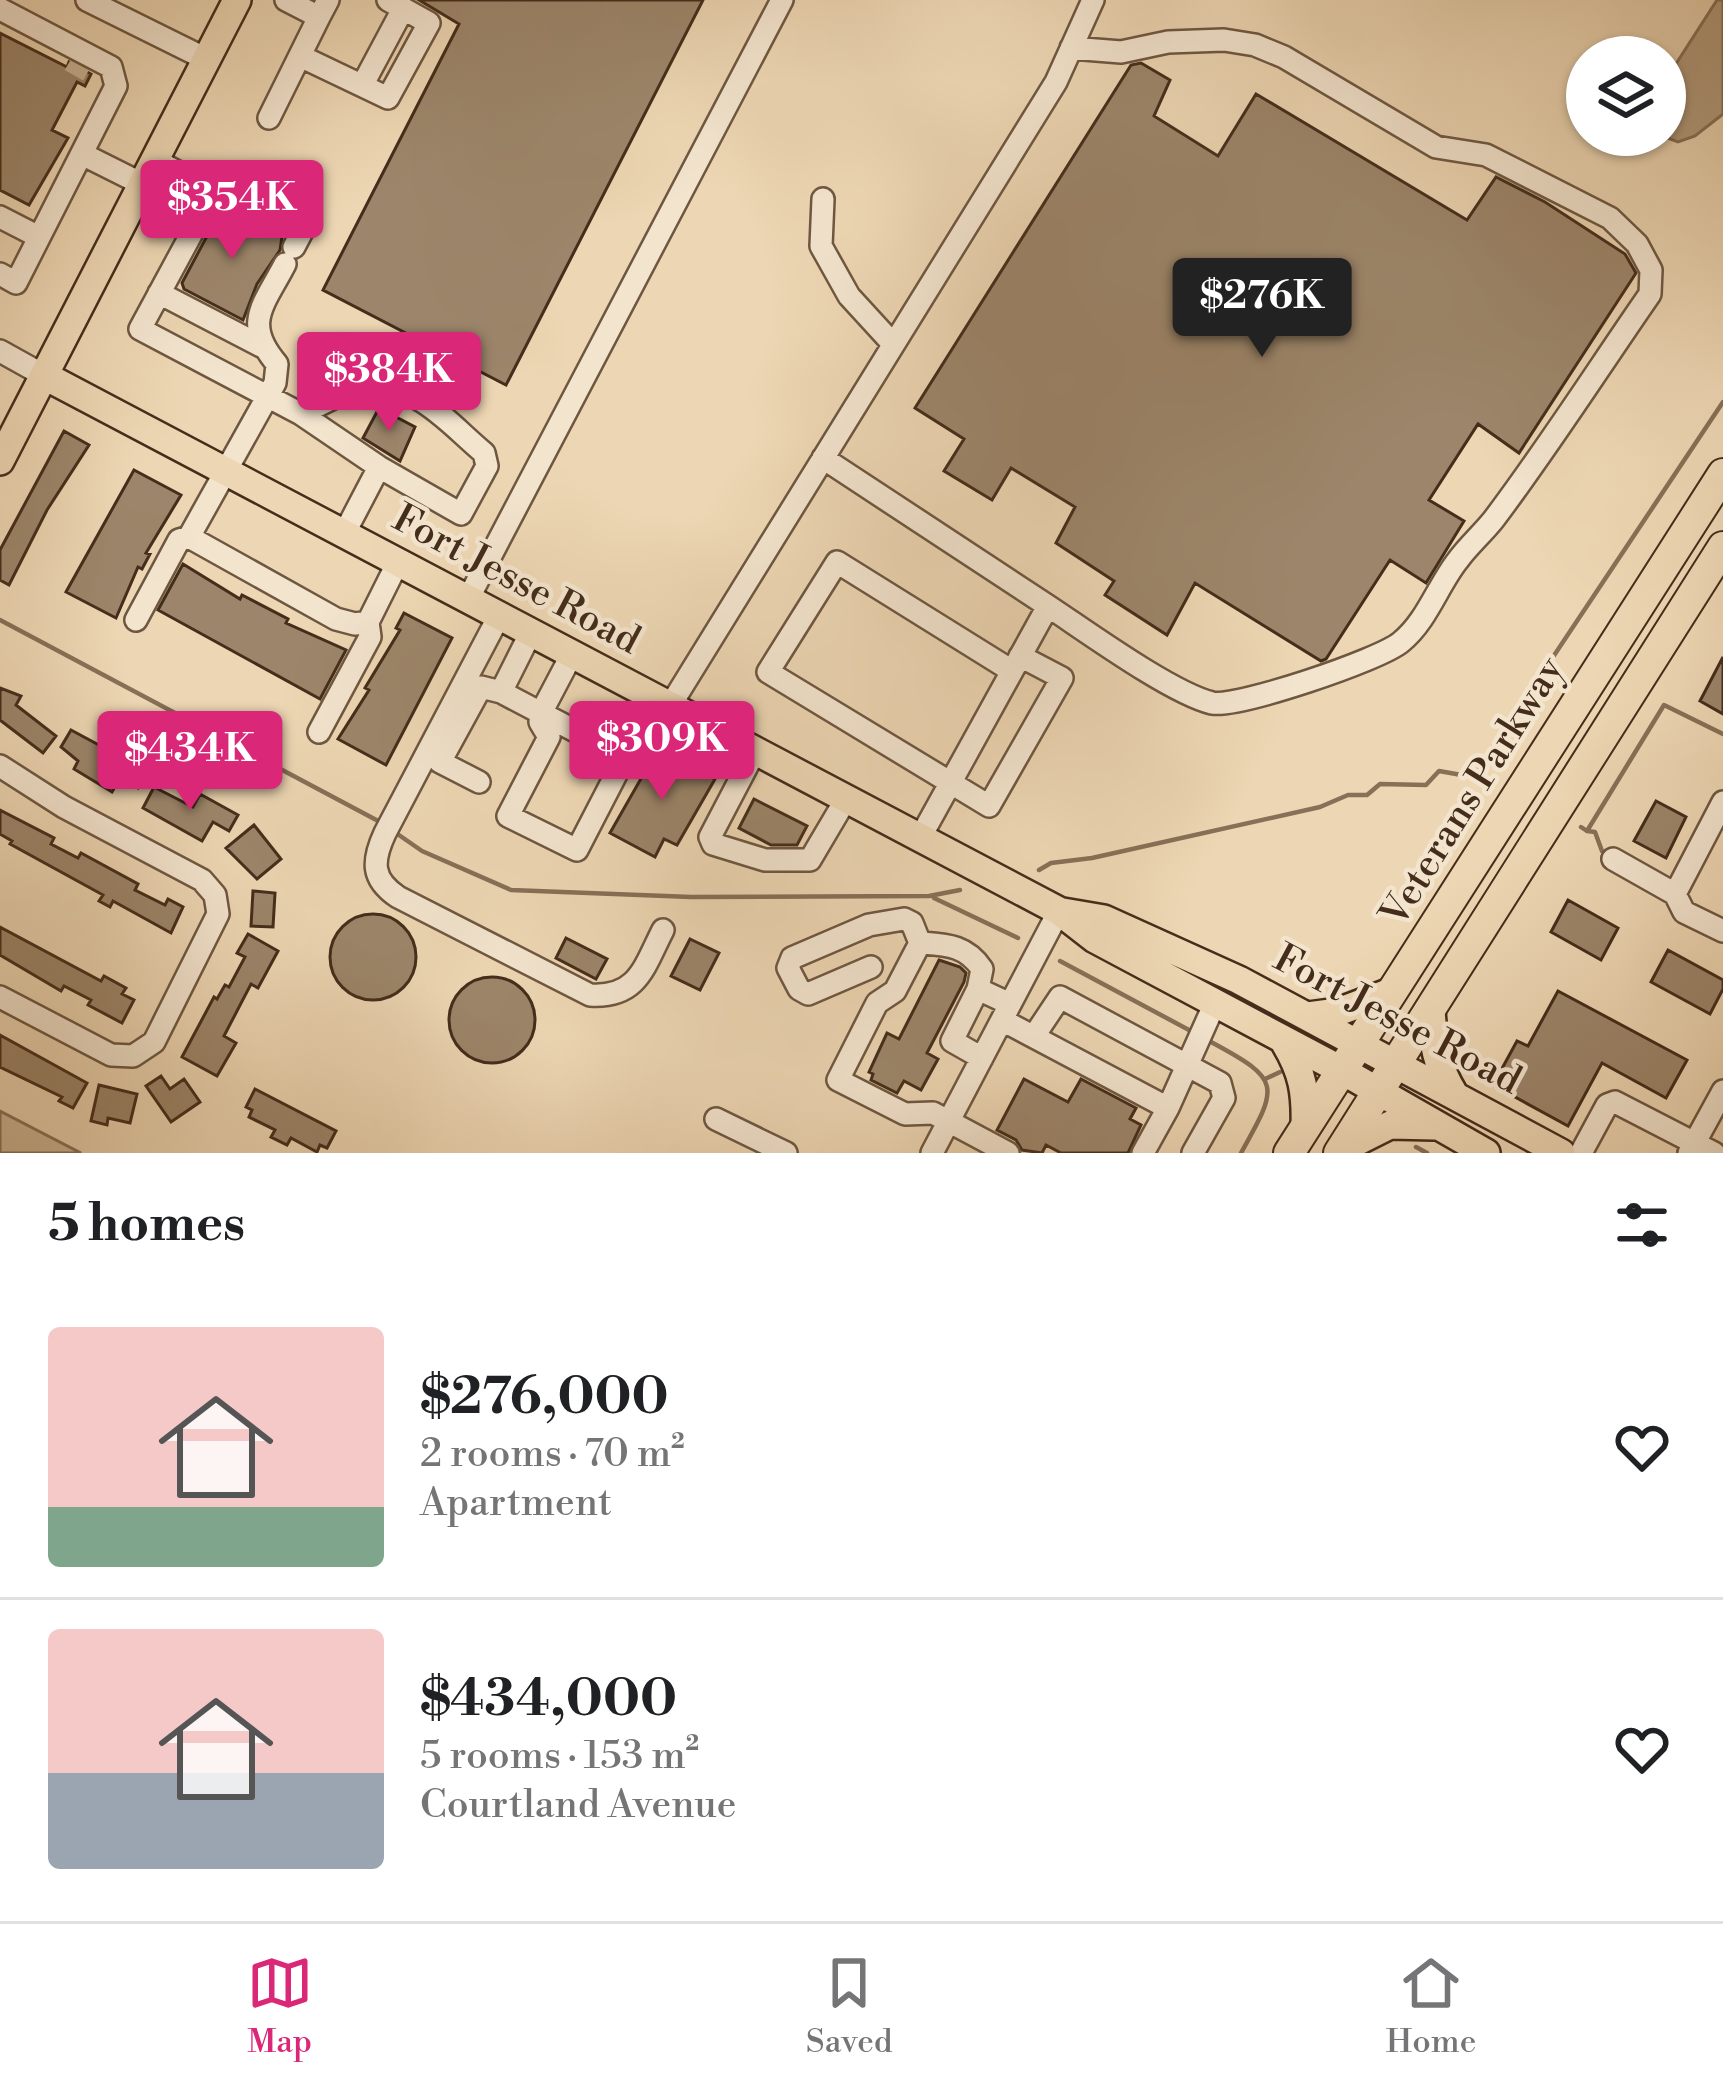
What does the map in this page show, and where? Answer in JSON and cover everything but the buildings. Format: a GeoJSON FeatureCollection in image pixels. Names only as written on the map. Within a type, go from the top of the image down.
{"type":"FeatureCollection","features":[{"type":"Feature","properties":{"kind":"highway","name":"Veterans Parkway"},"geometry":{"type":"LineString","coordinates":[[1297,1140],[1723,474]]}},
{"type":"Feature","properties":{"kind":"highway","name":"Veterans Parkway"},"geometry":{"type":"LineString","coordinates":[[1341,1151],[1723,547]]}},
{"type":"Feature","properties":{"kind":"main road"},"geometry":{"type":"LineString","coordinates":[[0,461],[237,0]]}},
{"type":"Feature","properties":{"kind":"main road","name":"Fort Jesse Road"},"geometry":{"type":"LineString","coordinates":[[45,376],[1059,911],[1095,939],[1486,1153]]}},
{"type":"Feature","properties":{"kind":"main road","name":"Fort Jesse Road"},"geometry":{"type":"LineString","coordinates":[[1059,911],[1104,919],[1239,980],[1561,1153]]}},
{"type":"Feature","properties":{"kind":"main road"},"geometry":{"type":"LineString","coordinates":[[1308,1016],[1338,1012],[1393,991]]}},
{"type":"Feature","properties":{"kind":"main road"},"geometry":{"type":"LineString","coordinates":[[1431,1009],[1437,1067],[1456,1097]]}},
{"type":"Feature","properties":{"kind":"main road"},"geometry":{"type":"LineString","coordinates":[[1283,1039],[1306,1090],[1297,1140]]}},
{"type":"Feature","properties":{"kind":"main road"},"geometry":{"type":"LineString","coordinates":[[1341,1151],[1390,1125],[1438,1126]]}},
{"type":"Feature","properties":{"kind":"street"},"geometry":{"type":"LineString","coordinates":[[87,0],[208,60]]}},
{"type":"Feature","properties":{"kind":"street"},"geometry":{"type":"LineString","coordinates":[[269,118],[324,9],[286,0]]}},
{"type":"Feature","properties":{"kind":"street"},"geometry":{"type":"LineString","coordinates":[[468,599],[782,0]]}},
{"type":"Feature","properties":{"kind":"street"},"geometry":{"type":"LineString","coordinates":[[572,654],[542,713],[540,722],[549,736],[508,816],[577,850],[625,757],[823,458],[1055,82],[1093,0]]}},
{"type":"Feature","properties":{"kind":"street"},"geometry":{"type":"LineString","coordinates":[[300,56],[388,98],[429,23],[396,5]]}},
{"type":"Feature","properties":{"kind":"street"},"geometry":{"type":"LineString","coordinates":[[0,9],[111,67],[116,86],[16,283],[0,274]]}},
{"type":"Feature","properties":{"kind":"street"},"geometry":{"type":"LineString","coordinates":[[57,39],[62,57],[70,61]]}},
{"type":"Feature","properties":{"kind":"street"},"geometry":{"type":"LineString","coordinates":[[823,458],[1168,682],[1210,702],[1226,704],[1352,666],[1403,641],[1650,294],[1651,271],[1636,244],[1610,218],[1486,155],[1436,147],[1284,57],[1255,45],[1224,40],[1168,42],[1121,52],[1071,48]]}},
{"type":"Feature","properties":{"kind":"street"},"geometry":{"type":"LineString","coordinates":[[92,73],[116,86]]}},
{"type":"Feature","properties":{"kind":"street"},"geometry":{"type":"LineString","coordinates":[[82,154],[214,192],[231,185],[304,226],[257,318],[263,347]]}},
{"type":"Feature","properties":{"kind":"street"},"geometry":{"type":"LineString","coordinates":[[214,192],[140,329],[301,415],[461,514],[488,460],[412,394],[392,386],[363,388]]}},
{"type":"Feature","properties":{"kind":"street"},"geometry":{"type":"LineString","coordinates":[[824,199],[821,246],[849,296],[893,344]]}},
{"type":"Feature","properties":{"kind":"street"},"geometry":{"type":"LineString","coordinates":[[0,217],[39,237]]}},
{"type":"Feature","properties":{"kind":"street"},"geometry":{"type":"LineString","coordinates":[[136,620],[179,540],[189,537],[227,471],[278,372],[263,347],[159,293]]}},
{"type":"Feature","properties":{"kind":"street","name":"Fort Jesse Road"},"geometry":{"type":"LineString","coordinates":[[0,352],[45,376]]}},
{"type":"Feature","properties":{"kind":"street"},"geometry":{"type":"LineString","coordinates":[[301,415],[333,398]]}},
{"type":"Feature","properties":{"kind":"street"},"geometry":{"type":"LineString","coordinates":[[344,534],[380,467]]}},
{"type":"Feature","properties":{"kind":"street"},"geometry":{"type":"LineString","coordinates":[[189,537],[336,619],[368,622]]}},
{"type":"Feature","properties":{"kind":"street"},"geometry":{"type":"LineString","coordinates":[[319,732],[370,637],[368,622],[398,562]]}},
{"type":"Feature","properties":{"kind":"street"},"geometry":{"type":"LineString","coordinates":[[837,562],[1016,663],[1062,678],[989,806],[950,784],[768,672],[837,562]]}},
{"type":"Feature","properties":{"kind":"street"},"geometry":{"type":"LineString","coordinates":[[920,838],[1048,606]]}},
{"type":"Feature","properties":{"kind":"street"},"geometry":{"type":"LineString","coordinates":[[499,616],[374,856],[383,887],[590,995],[612,996],[632,986],[663,930]]}},
{"type":"Feature","properties":{"kind":"street"},"geometry":{"type":"LineString","coordinates":[[501,692],[531,632]]}},
{"type":"Feature","properties":{"kind":"street"},"geometry":{"type":"LineString","coordinates":[[479,782],[440,762],[481,687],[501,692],[625,757]]}},
{"type":"Feature","properties":{"kind":"street"},"geometry":{"type":"LineString","coordinates":[[755,751],[710,837],[712,844],[764,860],[810,860],[846,799]]}},
{"type":"Feature","properties":{"kind":"street"},"geometry":{"type":"LineString","coordinates":[[0,766],[64,807],[202,880],[218,905],[215,926],[154,1042],[133,1056],[111,1055],[0,997]]}},
{"type":"Feature","properties":{"kind":"street"},"geometry":{"type":"LineString","coordinates":[[1675,894],[1723,802]]}},
{"type":"Feature","properties":{"kind":"street"},"geometry":{"type":"LineString","coordinates":[[1613,859],[1675,894],[1684,912],[1723,931]]}},
{"type":"Feature","properties":{"kind":"street"},"geometry":{"type":"LineString","coordinates":[[932,1153],[1059,911]]}},
{"type":"Feature","properties":{"kind":"street"},"geometry":{"type":"LineString","coordinates":[[871,967],[808,994],[799,989],[788,968],[792,958],[869,925],[904,919],[911,923],[920,944]]}},
{"type":"Feature","properties":{"kind":"street"},"geometry":{"type":"LineString","coordinates":[[920,944],[955,946],[973,955],[982,969],[978,989],[952,1041],[982,1058]]}},
{"type":"Feature","properties":{"kind":"street"},"geometry":{"type":"LineString","coordinates":[[920,944],[895,991],[877,1003],[838,1080],[905,1114],[933,1113],[1008,1153]]}},
{"type":"Feature","properties":{"kind":"street"},"geometry":{"type":"LineString","coordinates":[[978,989],[1034,1036],[1168,1108]]}},
{"type":"Feature","properties":{"kind":"street"},"geometry":{"type":"LineString","coordinates":[[1034,1036],[1060,998],[1220,1083],[1225,1090],[1193,1153]]}},
{"type":"Feature","properties":{"kind":"street"},"geometry":{"type":"LineString","coordinates":[[1143,1153],[1215,1003]]}},
{"type":"Feature","properties":{"kind":"street"},"geometry":{"type":"LineString","coordinates":[[1705,1151],[1723,1091]]}},
{"type":"Feature","properties":{"kind":"street"},"geometry":{"type":"LineString","coordinates":[[1581,1153],[1607,1105],[1616,1102],[1705,1151]]}},
{"type":"Feature","properties":{"kind":"street"},"geometry":{"type":"LineString","coordinates":[[716,1119],[786,1153]]}},
{"type":"Feature","properties":{"kind":"street"},"geometry":{"type":"LineString","coordinates":[[1705,1151],[1723,1133]]}},
{"type":"Feature","properties":{"kind":"shaded area"},"geometry":{"type":"Polygon","coordinates":[[[1717,0],[1723,0],[1723,114],[1686,139],[1686,48],[1717,0]]]}},
{"type":"Feature","properties":{"kind":"shaded area"},"geometry":{"type":"Polygon","coordinates":[[[0,1111],[81,1153],[0,1153],[0,1111]]]}},
{"type":"Feature","properties":{"kind":"waterway"},"geometry":{"type":"LineString","coordinates":[[1039,870],[1051,863],[1320,807],[1348,795],[1367,795],[1380,784],[1426,785],[1439,771],[1473,777],[1723,402]]}},
{"type":"Feature","properties":{"kind":"waterway"},"geometry":{"type":"LineString","coordinates":[[0,620],[382,823]]}},
{"type":"Feature","properties":{"kind":"waterway"},"geometry":{"type":"LineString","coordinates":[[1581,827],[1587,831],[1664,705],[1723,734]]}},
{"type":"Feature","properties":{"kind":"waterway"},"geometry":{"type":"LineString","coordinates":[[1587,831],[1595,832],[1602,851]]}},
{"type":"Feature","properties":{"kind":"waterway"},"geometry":{"type":"LineString","coordinates":[[396,833],[422,851],[511,890],[691,897],[929,896],[960,890]]}},
{"type":"Feature","properties":{"kind":"waterway"},"geometry":{"type":"LineString","coordinates":[[934,898],[1018,938]]}},
{"type":"Feature","properties":{"kind":"waterway"},"geometry":{"type":"LineString","coordinates":[[1060,961],[1189,1030]]}},
{"type":"Feature","properties":{"kind":"waterway"},"geometry":{"type":"LineString","coordinates":[[1211,1042],[1251,1066],[1267,1086],[1262,1112],[1241,1153]]}},
{"type":"Feature","properties":{"kind":"waterway"},"geometry":{"type":"LineString","coordinates":[[1265,1079],[1280,1072]]}},
{"type":"Feature","properties":{"kind":"waterway"},"geometry":{"type":"LineString","coordinates":[[1416,1147],[1427,1153]]}},
{"type":"Feature","properties":{"kind":"tunnel"},"geometry":{"type":"LineString","coordinates":[[70,61],[91,73]]}}]}
